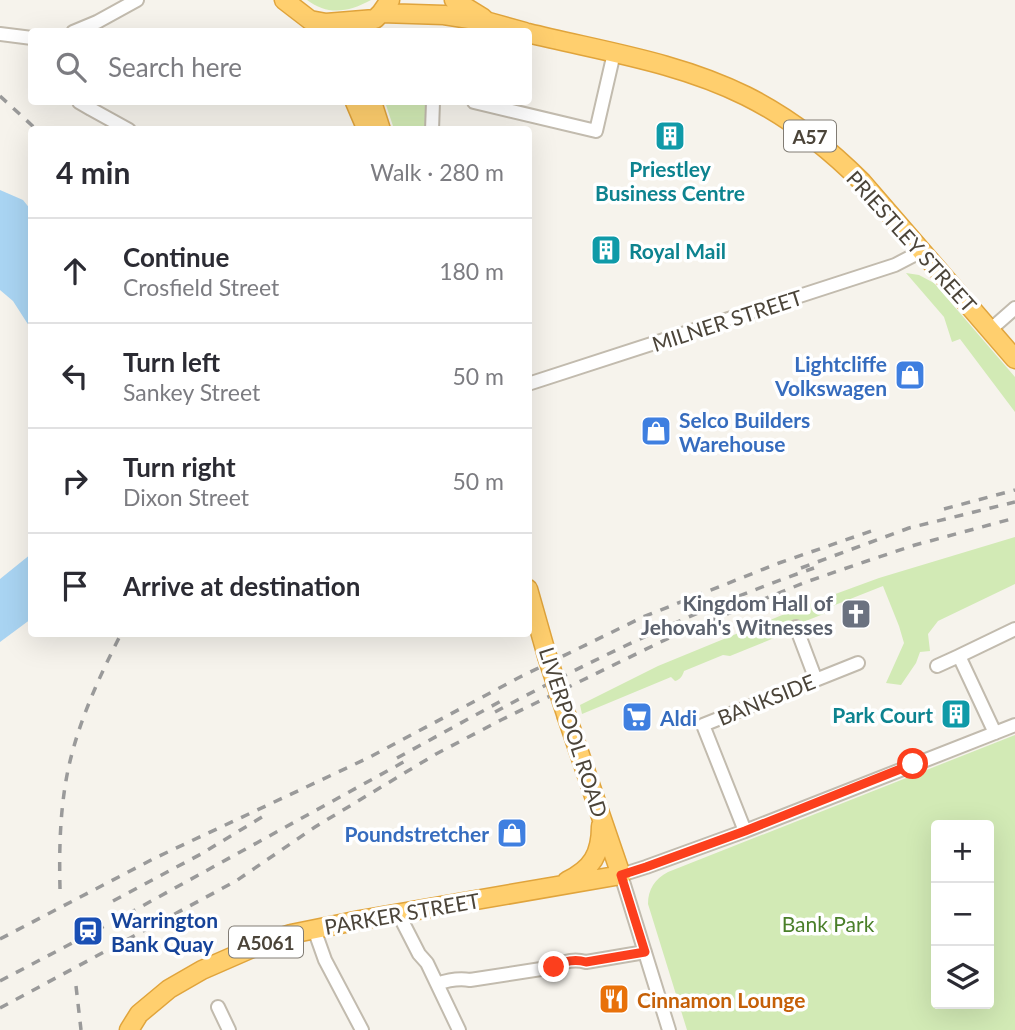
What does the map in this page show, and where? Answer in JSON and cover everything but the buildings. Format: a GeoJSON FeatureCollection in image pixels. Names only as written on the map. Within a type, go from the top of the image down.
{"type":"FeatureCollection","features":[{"type":"Feature","properties":{"kind":"highway","name":"A57"},"geometry":{"type":"LineString","coordinates":[[284,0],[314,26],[380,16]]}},
{"type":"Feature","properties":{"kind":"highway","name":"PRIESTLEY STREET"},"geometry":{"type":"LineString","coordinates":[[454,0],[489,22]]}},
{"type":"Feature","properties":{"kind":"highway","name":"PRIESTLEY STREET"},"geometry":{"type":"LineString","coordinates":[[380,16],[432,14],[512,28]]}},
{"type":"Feature","properties":{"kind":"highway","name":"PRIESTLEY STREET"},"geometry":{"type":"LineString","coordinates":[[532,33],[614,53],[713,82],[744,95],[798,127],[850,170],[1015,359]]}},
{"type":"Feature","properties":{"kind":"highway"},"geometry":{"type":"LineString","coordinates":[[356,105],[364,126]]}},
{"type":"Feature","properties":{"kind":"highway"},"geometry":{"type":"LineString","coordinates":[[373,105],[380,126]]}},
{"type":"Feature","properties":{"kind":"highway","name":"LIVERPOOL ROAD"},"geometry":{"type":"LineString","coordinates":[[532,603],[547,656],[621,875]]}},
{"type":"Feature","properties":{"kind":"highway"},"geometry":{"type":"LineString","coordinates":[[561,885],[588,867],[599,850],[599,810]]}},
{"type":"Feature","properties":{"kind":"highway","name":"PARKER STREET"},"geometry":{"type":"LineString","coordinates":[[129,1030],[148,1005],[185,978],[266,942],[314,929],[398,913],[621,875]]}},
{"type":"Feature","properties":{"kind":"street"},"geometry":{"type":"LineString","coordinates":[[83,28],[137,0]]}},
{"type":"Feature","properties":{"kind":"street"},"geometry":{"type":"LineString","coordinates":[[0,34],[28,38]]}},
{"type":"Feature","properties":{"kind":"street"},"geometry":{"type":"LineString","coordinates":[[487,105],[596,131],[614,53]]}},
{"type":"Feature","properties":{"kind":"street"},"geometry":{"type":"LineString","coordinates":[[83,105],[121,126]]}},
{"type":"Feature","properties":{"kind":"street"},"geometry":{"type":"LineString","coordinates":[[432,126],[433,105]]}},
{"type":"Feature","properties":{"kind":"street","name":"MILNER STREET"},"geometry":{"type":"LineString","coordinates":[[532,383],[885,268],[922,251]]}},
{"type":"Feature","properties":{"kind":"street"},"geometry":{"type":"LineString","coordinates":[[990,330],[1015,308]]}},
{"type":"Feature","properties":{"kind":"street"},"geometry":{"type":"LineString","coordinates":[[796,627],[816,680]]}},
{"type":"Feature","properties":{"kind":"street"},"geometry":{"type":"LineString","coordinates":[[937,666],[1015,629]]}},
{"type":"Feature","properties":{"kind":"street"},"geometry":{"type":"LineString","coordinates":[[958,656],[995,733]]}},
{"type":"Feature","properties":{"kind":"street","name":"BANKSIDE"},"geometry":{"type":"LineString","coordinates":[[745,831],[703,725],[858,663]]}},
{"type":"Feature","properties":{"kind":"street"},"geometry":{"type":"LineString","coordinates":[[667,1029],[621,875],[745,831],[1015,725]]}},
{"type":"Feature","properties":{"kind":"street"},"geometry":{"type":"LineString","coordinates":[[398,913],[437,984],[458,1030]]}},
{"type":"Feature","properties":{"kind":"street"},"geometry":{"type":"LineString","coordinates":[[314,929],[325,960],[362,1030]]}},
{"type":"Feature","properties":{"kind":"street"},"geometry":{"type":"LineString","coordinates":[[437,984],[448,980],[554,967],[570,961],[586,962],[645,952]]}},
{"type":"Feature","properties":{"kind":"street"},"geometry":{"type":"LineString","coordinates":[[218,1007],[229,1030]]}},
{"type":"Feature","properties":{"kind":"green space"},"geometry":{"type":"Polygon","coordinates":[[[307,0],[371,0],[347,9],[331,10],[307,0]]]}},
{"type":"Feature","properties":{"kind":"green space"},"geometry":{"type":"Polygon","coordinates":[[[386,105],[428,105],[426,126],[393,126],[386,105]]]}},
{"type":"Feature","properties":{"kind":"green space"},"geometry":{"type":"Polygon","coordinates":[[[906,273],[919,275],[934,283],[1015,377],[1015,412],[960,339],[952,342],[944,317],[906,273]]]}},
{"type":"Feature","properties":{"kind":"green space"},"geometry":{"type":"Polygon","coordinates":[[[1015,537],[1015,584],[938,621],[928,634],[930,651],[920,652],[901,685],[886,683],[904,643],[883,586],[830,607],[831,611],[783,630],[784,634],[684,671],[675,681],[671,677],[582,714],[580,705],[658,666],[819,600],[879,578],[1015,537]]]}},
{"type":"Feature","properties":{"kind":"green space","name":"Bank Park"},"geometry":{"type":"Polygon","coordinates":[[[1015,735],[1015,1030],[687,1030],[648,904],[649,894],[659,878],[668,872],[1015,735]]]}},
{"type":"Feature","properties":{"kind":"water"},"geometry":{"type":"Polygon","coordinates":[[[0,190],[23,200],[28,206],[28,324],[13,301],[0,290],[0,190]]]}},
{"type":"Feature","properties":{"kind":"water"},"geometry":{"type":"Polygon","coordinates":[[[28,556],[28,621],[0,642],[0,579],[28,556]]]}},
{"type":"Feature","properties":{"kind":"railway"},"geometry":{"type":"LineString","coordinates":[[0,96],[33,126]]}},
{"type":"Feature","properties":{"kind":"railway"},"geometry":{"type":"LineString","coordinates":[[944,509],[1015,490]]}},
{"type":"Feature","properties":{"kind":"railway"},"geometry":{"type":"LineString","coordinates":[[801,568],[909,528],[1015,502]]}},
{"type":"Feature","properties":{"kind":"railway"},"geometry":{"type":"LineString","coordinates":[[0,1008],[236,881],[315,827],[436,754],[675,635],[806,582],[861,563],[915,545],[1015,518]]}},
{"type":"Feature","properties":{"kind":"railway"},"geometry":{"type":"LineString","coordinates":[[0,939],[155,858],[368,758],[520,677],[643,617],[779,563],[877,529]]}},
{"type":"Feature","properties":{"kind":"railway"},"geometry":{"type":"LineString","coordinates":[[495,712],[652,634],[732,599],[814,568]]}},
{"type":"Feature","properties":{"kind":"railway"},"geometry":{"type":"LineString","coordinates":[[60,889],[63,799],[68,770],[90,700],[120,637]]}},
{"type":"Feature","properties":{"kind":"railway"},"geometry":{"type":"LineString","coordinates":[[397,758],[501,701]]}},
{"type":"Feature","properties":{"kind":"railway"},"geometry":{"type":"LineString","coordinates":[[0,981],[409,759]]}},
{"type":"Feature","properties":{"kind":"railway"},"geometry":{"type":"LineString","coordinates":[[113,901],[201,854],[262,817]]}},
{"type":"Feature","properties":{"kind":"railway"},"geometry":{"type":"LineString","coordinates":[[76,986],[81,1030]]}},
{"type":"Feature","properties":{"kind":"place","name":"Priestley Business Centre"},"geometry":{"type":"Point","coordinates":[670,136]}},
{"type":"Feature","properties":{"kind":"place","name":"Royal Mail"},"geometry":{"type":"Point","coordinates":[606,250]}},
{"type":"Feature","properties":{"kind":"place","name":"Lightcliffe Volkswagen"},"geometry":{"type":"Point","coordinates":[910,375]}},
{"type":"Feature","properties":{"kind":"place","name":"Selco Builders Warehouse"},"geometry":{"type":"Point","coordinates":[656,431]}},
{"type":"Feature","properties":{"kind":"place","name":"Kingdom Hall of Jehovah's Witnesses"},"geometry":{"type":"Point","coordinates":[856,614]}},
{"type":"Feature","properties":{"kind":"place","name":"Park Court"},"geometry":{"type":"Point","coordinates":[956,714]}},
{"type":"Feature","properties":{"kind":"place","name":"Aldi"},"geometry":{"type":"Point","coordinates":[637,717]}},
{"type":"Feature","properties":{"kind":"place","name":"Poundstretcher"},"geometry":{"type":"Point","coordinates":[512,833]}},
{"type":"Feature","properties":{"kind":"place","name":"Warrington Bank Quay"},"geometry":{"type":"Point","coordinates":[88,931]}},
{"type":"Feature","properties":{"kind":"place","name":"Cinnamon Lounge"},"geometry":{"type":"Point","coordinates":[614,999]}},
{"type":"Feature","properties":{"kind":"route"},"geometry":{"type":"LineString","coordinates":[[554,967],[579,960],[586,962],[645,952],[621,875],[745,831],[913,764]]}}]}
